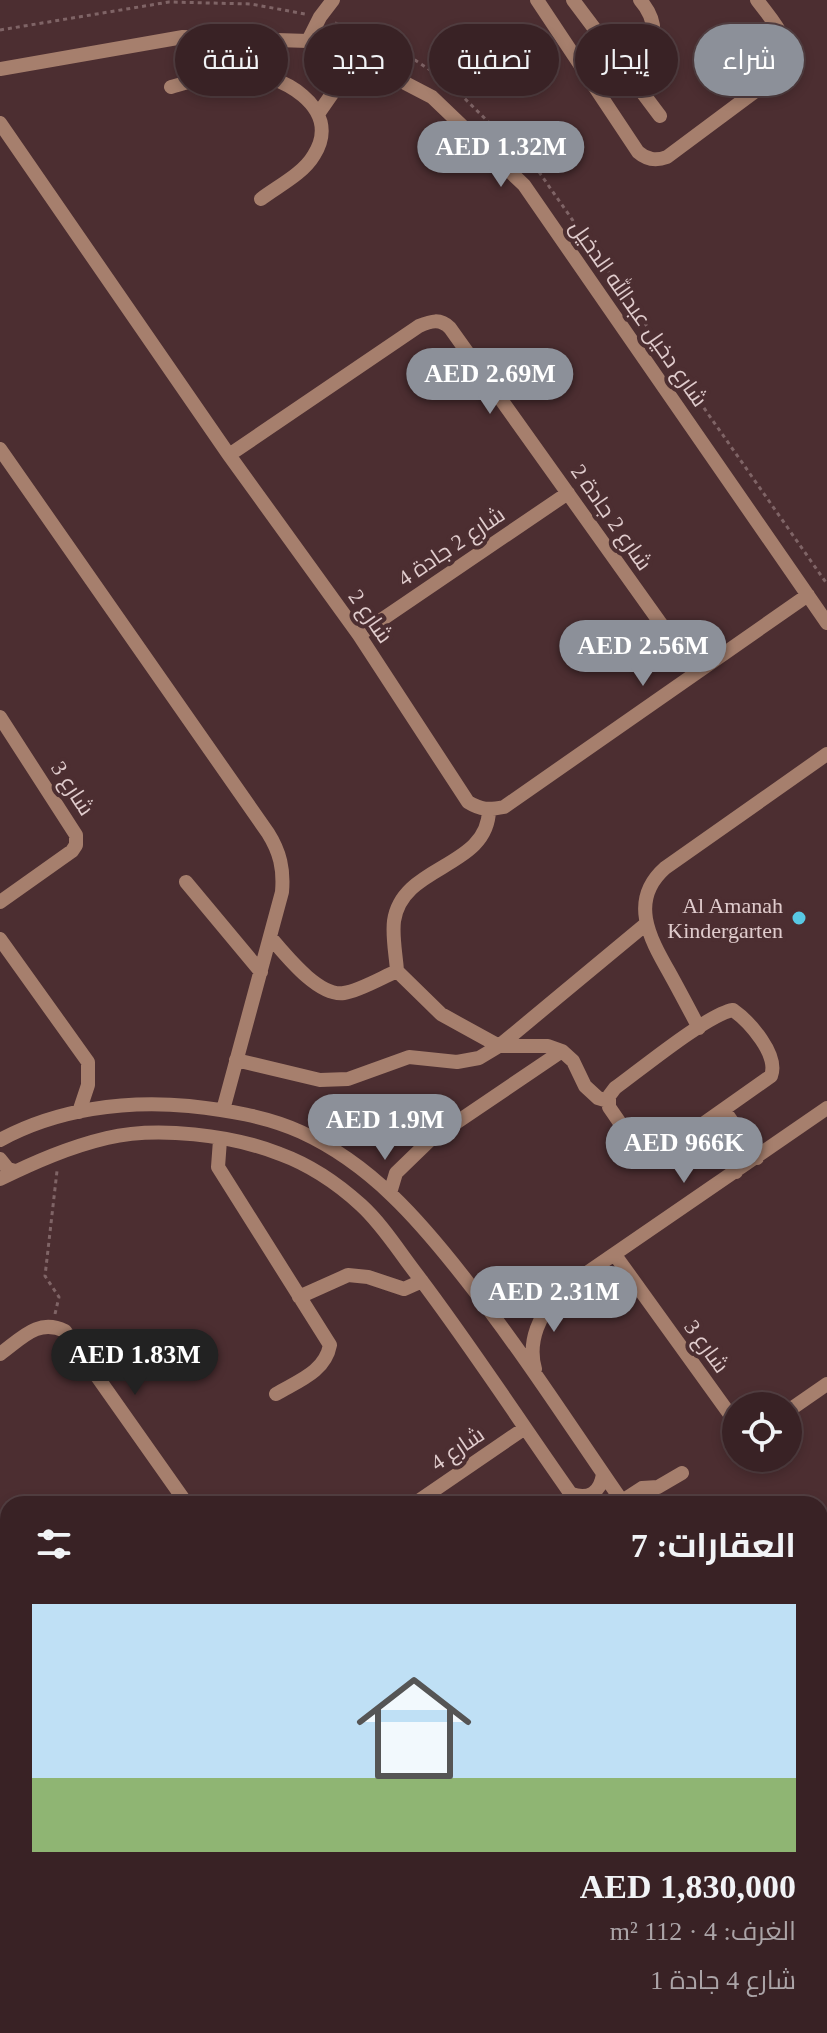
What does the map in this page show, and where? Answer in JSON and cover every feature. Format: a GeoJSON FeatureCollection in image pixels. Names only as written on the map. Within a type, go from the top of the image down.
{"type":"FeatureCollection","features":[{"type":"Feature","properties":{"kind":"street"},"geometry":{"type":"LineString","coordinates":[[316,24],[333,0]]}},
{"type":"Feature","properties":{"kind":"street"},"geometry":{"type":"LineString","coordinates":[[537,0],[638,152],[657,160],[667,157],[781,72],[786,59],[784,39],[757,0]]}},
{"type":"Feature","properties":{"kind":"street"},"geometry":{"type":"LineString","coordinates":[[640,0],[649,11],[652,24]]}},
{"type":"Feature","properties":{"kind":"street"},"geometry":{"type":"LineString","coordinates":[[577,1],[594,24]]}},
{"type":"Feature","properties":{"kind":"street","name":"شارع دخيل عبدالله الدخيل"},"geometry":{"type":"LineString","coordinates":[[0,69],[183,37],[304,41]]}},
{"type":"Feature","properties":{"kind":"street"},"geometry":{"type":"LineString","coordinates":[[171,87],[223,73],[250,73],[289,86],[309,101],[318,114],[322,129],[320,143],[313,157],[261,199]]}},
{"type":"Feature","properties":{"kind":"street","name":"شارع دخيل عبدالله الدخيل"},"geometry":{"type":"LineString","coordinates":[[413,87],[432,97],[524,185],[827,623]]}},
{"type":"Feature","properties":{"kind":"street"},"geometry":{"type":"LineString","coordinates":[[318,114],[331,96]]}},
{"type":"Feature","properties":{"kind":"street"},"geometry":{"type":"LineString","coordinates":[[646,96],[660,116]]}},
{"type":"Feature","properties":{"kind":"street","name":"شارع 2"},"geometry":{"type":"LineString","coordinates":[[0,123],[229,455],[359,635],[468,802],[489,810]]}},
{"type":"Feature","properties":{"kind":"street","name":"شارع 2 جادة 2"},"geometry":{"type":"LineString","coordinates":[[229,455],[419,326],[437,321],[450,328],[696,673]]}},
{"type":"Feature","properties":{"kind":"street"},"geometry":{"type":"LineString","coordinates":[[0,449],[275,843],[283,879],[223,1110]]}},
{"type":"Feature","properties":{"kind":"street","name":"شارع 2 جادة 4"},"geometry":{"type":"LineString","coordinates":[[359,635],[568,493]]}},
{"type":"Feature","properties":{"kind":"street"},"geometry":{"type":"LineString","coordinates":[[608,1101],[598,1098],[585,1086],[573,1061],[562,1051],[548,1046],[499,1046],[441,1014],[397,971],[394,922],[400,902],[410,888],[475,845],[489,823],[489,810],[504,807],[808,595]]}},
{"type":"Feature","properties":{"kind":"street","name":"شارع 3"},"geometry":{"type":"LineString","coordinates":[[0,717],[76,835],[76,845],[0,902]]}},
{"type":"Feature","properties":{"kind":"street"},"geometry":{"type":"LineString","coordinates":[[699,1028],[654,945],[646,924],[647,894],[658,874],[827,754]]}},
{"type":"Feature","properties":{"kind":"street"},"geometry":{"type":"LineString","coordinates":[[186,882],[261,972]]}},
{"type":"Feature","properties":{"kind":"street"},"geometry":{"type":"LineString","coordinates":[[236,1060],[320,1080],[348,1079],[409,1057],[457,1062],[479,1058],[499,1046],[646,924]]}},
{"type":"Feature","properties":{"kind":"street"},"geometry":{"type":"LineString","coordinates":[[270,937],[296,967],[327,992],[344,993],[397,971]]}},
{"type":"Feature","properties":{"kind":"street"},"geometry":{"type":"LineString","coordinates":[[0,939],[88,1062],[88,1085],[79,1112]]}},
{"type":"Feature","properties":{"kind":"street"},"geometry":{"type":"LineString","coordinates":[[733,1010],[760,1039],[772,1061],[774,1068],[771,1076],[659,1155],[642,1155],[608,1101],[615,1088],[699,1028],[723,1012],[733,1010]]}},
{"type":"Feature","properties":{"kind":"street"},"geometry":{"type":"LineString","coordinates":[[390,1193],[396,1173],[429,1141],[562,1051]]}},
{"type":"Feature","properties":{"kind":"street"},"geometry":{"type":"LineString","coordinates":[[1,1141],[79,1112],[141,1103],[223,1110],[300,1131],[363,1168],[420,1222],[475,1291],[619,1496]]}},
{"type":"Feature","properties":{"kind":"street"},"geometry":{"type":"LineString","coordinates":[[475,1291],[495,1302],[519,1307],[562,1290],[827,1108]]}},
{"type":"Feature","properties":{"kind":"street"},"geometry":{"type":"LineString","coordinates":[[724,1110],[757,1158]]}},
{"type":"Feature","properties":{"kind":"street"},"geometry":{"type":"LineString","coordinates":[[704,1124],[736,1172]]}},
{"type":"Feature","properties":{"kind":"street"},"geometry":{"type":"LineString","coordinates":[[0,1179],[60,1152],[109,1137],[142,1132],[220,1140],[280,1153],[314,1170],[363,1207],[422,1281],[572,1496]]}},
{"type":"Feature","properties":{"kind":"street"},"geometry":{"type":"LineString","coordinates":[[220,1140],[218,1167],[330,1345],[328,1357],[322,1366],[276,1394]]}},
{"type":"Feature","properties":{"kind":"street"},"geometry":{"type":"LineString","coordinates":[[0,1159],[8,1169],[15,1171]]}},
{"type":"Feature","properties":{"kind":"street","name":"شارع 3"},"geometry":{"type":"LineString","coordinates":[[615,1255],[722,1404]]}},
{"type":"Feature","properties":{"kind":"street"},"geometry":{"type":"LineString","coordinates":[[299,1297],[348,1275],[368,1277],[404,1289],[422,1281]]}},
{"type":"Feature","properties":{"kind":"street"},"geometry":{"type":"LineString","coordinates":[[537,1377],[532,1352],[536,1329],[547,1307],[562,1290]]}},
{"type":"Feature","properties":{"kind":"street"},"geometry":{"type":"LineString","coordinates":[[0,1354],[39,1327],[53,1325],[65,1331],[181,1496]]}},
{"type":"Feature","properties":{"kind":"street"},"geometry":{"type":"LineString","coordinates":[[802,1401],[827,1384]]}},
{"type":"Feature","properties":{"kind":"street","name":"شارع 4"},"geometry":{"type":"LineString","coordinates":[[426,1496],[525,1428]]}},
{"type":"Feature","properties":{"kind":"street"},"geometry":{"type":"LineString","coordinates":[[631,1496],[642,1488],[654,1488],[682,1473]]}},
{"type":"Feature","properties":{"kind":"street"},"geometry":{"type":"LineString","coordinates":[[586,1496],[593,1494],[601,1485],[603,1474]]}},
{"type":"Feature","properties":{"kind":"path"},"geometry":{"type":"LineString","coordinates":[[0,30],[169,2],[251,4],[320,17],[397,48],[448,82],[539,172],[827,584]]}},
{"type":"Feature","properties":{"kind":"path"},"geometry":{"type":"LineString","coordinates":[[53,1325],[59,1297],[45,1276],[60,1152]]}},
{"type":"Feature","properties":{"kind":"place","name":"Al Amanah Kindergarten"},"geometry":{"type":"Point","coordinates":[799,918]}}]}
